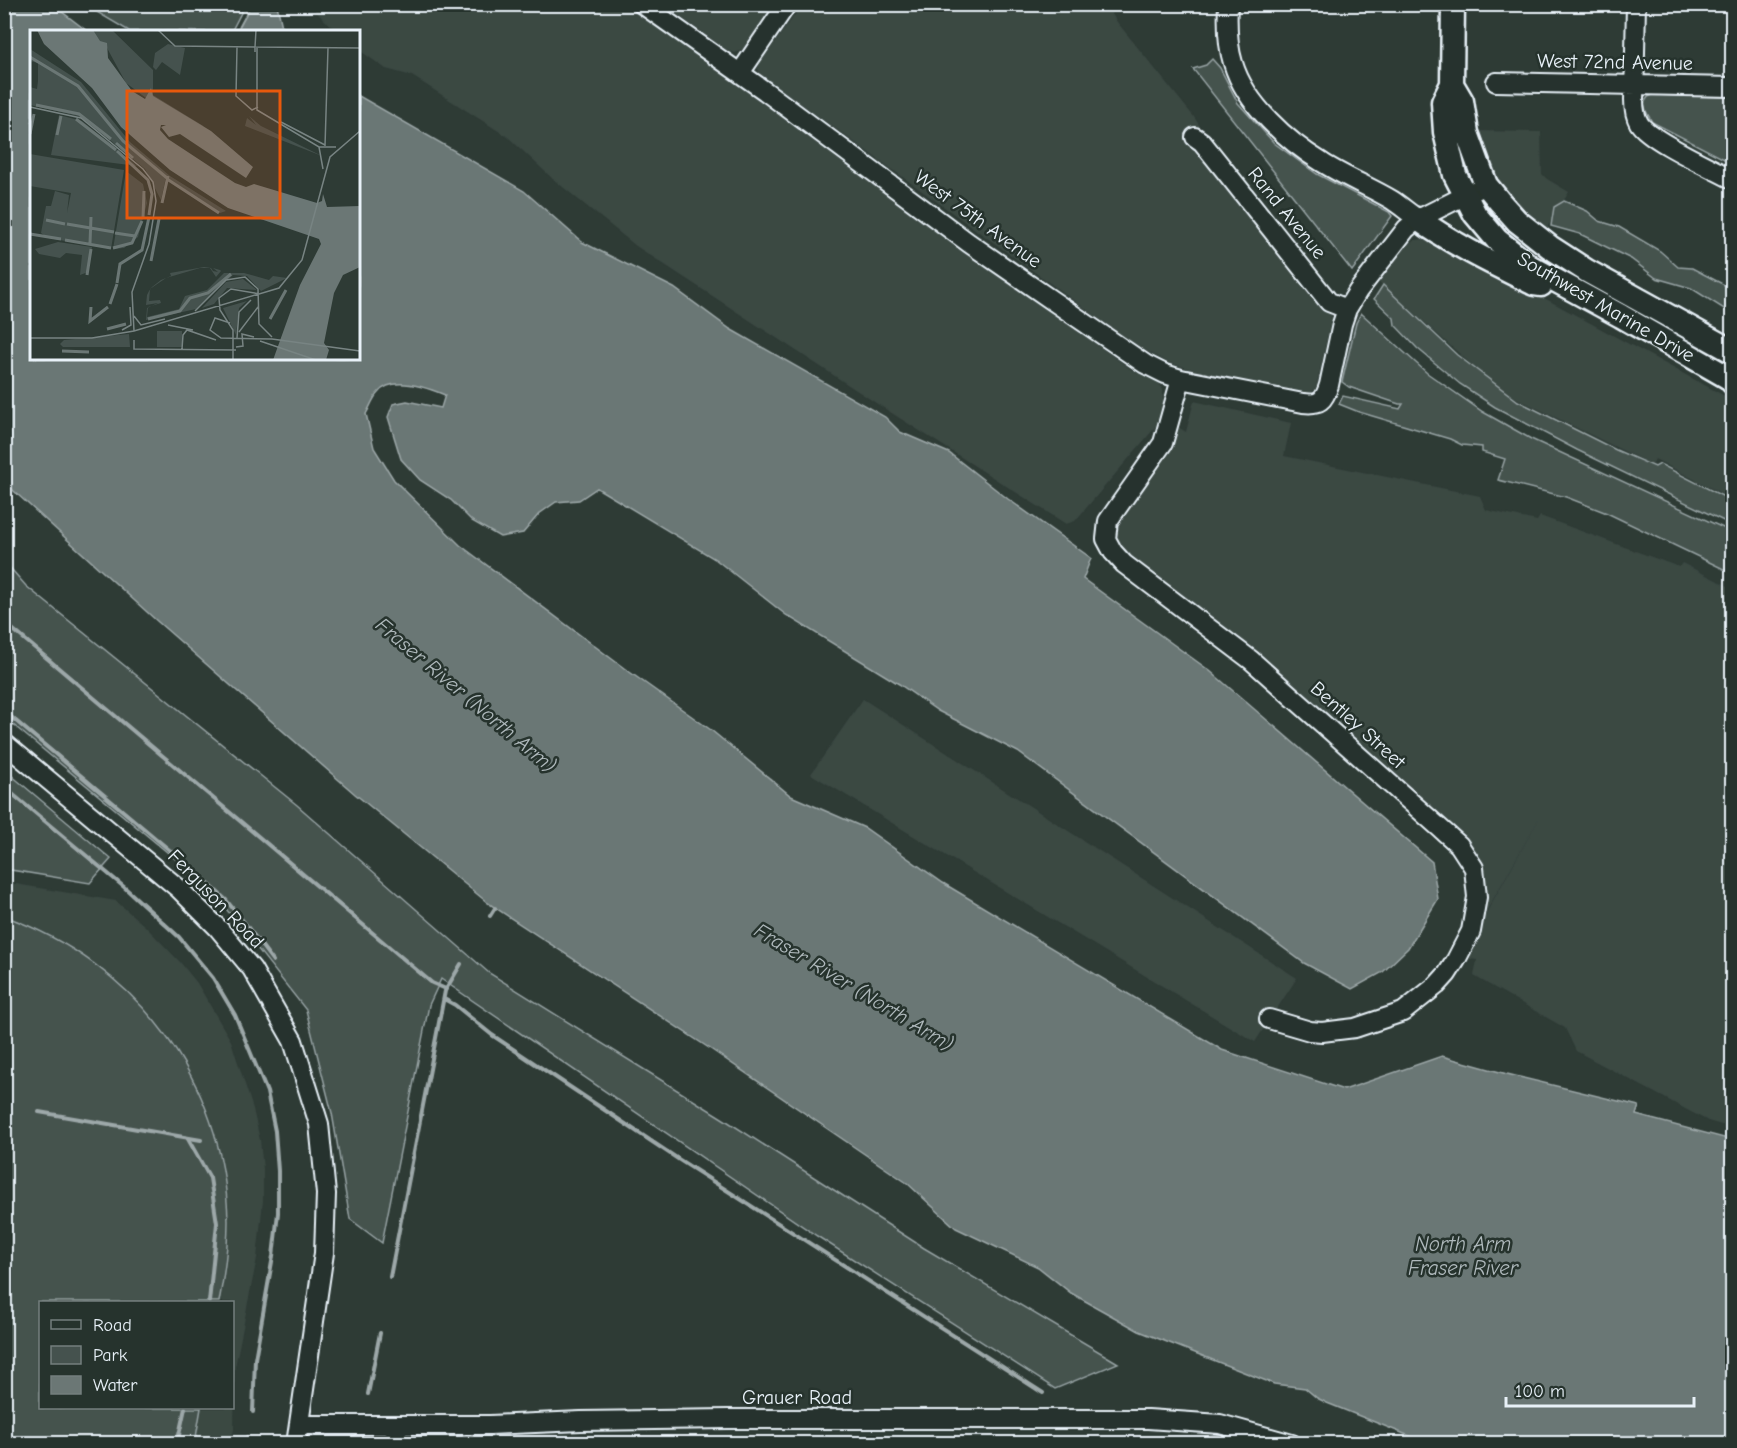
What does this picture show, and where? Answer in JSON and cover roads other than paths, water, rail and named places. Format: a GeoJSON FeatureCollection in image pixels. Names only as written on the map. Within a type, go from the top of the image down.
{"type":"FeatureCollection","features":[{"type":"Feature","properties":{"kind":"main road"},"geometry":{"type":"LineString","coordinates":[[1452,84],[1453,4]]}},
{"type":"Feature","properties":{"kind":"main road","name":"Southwest Marine Drive"},"geometry":{"type":"LineString","coordinates":[[1452,84],[1462,101],[1467,134],[1486,185],[1517,221],[1550,247],[1622,291],[1732,351]]}},
{"type":"Feature","properties":{"kind":"main road","name":"Southwest Marine Drive"},"geometry":{"type":"LineString","coordinates":[[1452,84],[1443,102],[1445,132],[1455,175],[1475,214],[1497,240],[1529,266],[1732,379]]}},
{"type":"Feature","properties":{"kind":"main road"},"geometry":{"type":"LineString","coordinates":[[1418,219],[1438,234],[1534,284],[1566,287]]}},
{"type":"Feature","properties":{"kind":"street","name":"West 75th Avenue"},"geometry":{"type":"LineString","coordinates":[[642,4],[740,73],[969,243],[1145,364],[1165,374],[1180,379],[1303,403],[1317,403],[1324,399],[1326,394],[1347,309]]}},
{"type":"Feature","properties":{"kind":"street"},"geometry":{"type":"LineString","coordinates":[[740,73],[787,4]]}},
{"type":"Feature","properties":{"kind":"street"},"geometry":{"type":"LineString","coordinates":[[1228,4],[1228,35],[1233,65],[1243,87],[1257,106],[1277,127],[1308,153],[1394,202],[1418,219]]}},
{"type":"Feature","properties":{"kind":"street"},"geometry":{"type":"LineString","coordinates":[[1636,4],[1634,85],[1635,114],[1638,122],[1649,134],[1732,179]]}},
{"type":"Feature","properties":{"kind":"street","name":"West 72nd Avenue"},"geometry":{"type":"LineString","coordinates":[[1496,82],[1732,87]]}},
{"type":"Feature","properties":{"kind":"street","name":"Rand Avenue"},"geometry":{"type":"LineString","coordinates":[[1195,137],[1202,142],[1329,302],[1347,309]]}},
{"type":"Feature","properties":{"kind":"street"},"geometry":{"type":"LineString","coordinates":[[1347,309],[1358,291],[1406,229],[1418,219],[1486,185]]}},
{"type":"Feature","properties":{"kind":"street","name":"Bentley Street"},"geometry":{"type":"LineString","coordinates":[[1180,379],[1163,443],[1108,522],[1106,539],[1113,552],[1124,564],[1251,660],[1459,845],[1474,868],[1477,897],[1471,931],[1447,974],[1403,1012],[1355,1028],[1334,1032],[1310,1030],[1269,1019]]}},
{"type":"Feature","properties":{"kind":"street","name":"Ferguson Road"},"geometry":{"type":"LineString","coordinates":[[4,743],[178,888],[210,920],[252,969],[293,1041],[320,1124],[326,1194],[324,1253],[296,1443]]}},
{"type":"Feature","properties":{"kind":"street","name":"Grauer Road"},"geometry":{"type":"LineString","coordinates":[[299,1425],[490,1425],[729,1419],[1148,1419],[1220,1424],[1292,1443]]}},
{"type":"Feature","properties":{"kind":"water","name":"North Arm Fraser River"},"geometry":{"type":"Polygon","coordinates":[[[4,5],[53,5],[86,30],[30,30],[30,360],[360,360],[360,97],[524,191],[582,242],[674,288],[730,329],[885,417],[900,432],[949,453],[1008,499],[1091,558],[1083,579],[1210,671],[1432,862],[1438,899],[1408,948],[1383,972],[1352,989],[1304,963],[1018,752],[938,711],[899,684],[786,615],[715,559],[597,488],[579,500],[556,502],[539,514],[523,533],[500,537],[472,521],[451,500],[420,480],[401,459],[388,417],[393,404],[407,401],[441,408],[445,395],[410,385],[392,385],[384,388],[373,400],[366,414],[374,448],[394,480],[460,545],[711,730],[791,796],[865,828],[943,883],[1222,1050],[1344,1090],[1442,1056],[1639,1106],[1636,1115],[1732,1140],[1732,1443],[1427,1443],[1327,1403],[1305,1388],[1274,1384],[1139,1331],[1071,1293],[1038,1267],[956,1228],[907,1183],[712,1050],[488,903],[355,794],[158,622],[5,483],[4,5]]]}},
{"type":"Feature","properties":{"kind":"water"},"geometry":{"type":"Polygon","coordinates":[[[251,5],[277,5],[283,30],[238,30],[251,5]]]}},
{"type":"Feature","properties":{"kind":"waterway"},"geometry":{"type":"LineString","coordinates":[[4,622],[432,983],[446,989]]}},
{"type":"Feature","properties":{"kind":"waterway"},"geometry":{"type":"LineString","coordinates":[[4,711],[226,900],[273,961]]}},
{"type":"Feature","properties":{"kind":"waterway"},"geometry":{"type":"LineString","coordinates":[[4,787],[124,887],[179,937],[213,978],[235,1015],[267,1092],[275,1131],[278,1213],[255,1359],[253,1412]]}},
{"type":"Feature","properties":{"kind":"waterway"},"geometry":{"type":"LineString","coordinates":[[490,916],[495,908]]}},
{"type":"Feature","properties":{"kind":"waterway"},"geometry":{"type":"LineString","coordinates":[[390,1277],[445,991],[461,964]]}},
{"type":"Feature","properties":{"kind":"waterway"},"geometry":{"type":"LineString","coordinates":[[444,999],[492,1035],[678,1159],[1043,1393]]}},
{"type":"Feature","properties":{"kind":"waterway"},"geometry":{"type":"LineString","coordinates":[[39,1112],[201,1140]]}},
{"type":"Feature","properties":{"kind":"waterway"},"geometry":{"type":"LineString","coordinates":[[188,1139],[210,1178],[217,1223],[209,1301]]}},
{"type":"Feature","properties":{"kind":"waterway"},"geometry":{"type":"LineString","coordinates":[[368,1394],[380,1333]]}},
{"type":"Feature","properties":{"kind":"waterway"},"geometry":{"type":"LineString","coordinates":[[177,1444],[185,1409]]}},
{"type":"Feature","properties":{"kind":"waterway"},"geometry":{"type":"LineString","coordinates":[[246,1444],[247,1437]]}},
{"type":"Feature","properties":{"kind":"water label","name":"Fraser River (North Arm)"},"geometry":{"type":"Point","coordinates":[466,695]}},
{"type":"Feature","properties":{"kind":"water label","name":"Fraser River (North Arm)"},"geometry":{"type":"Point","coordinates":[854,987]}}]}
